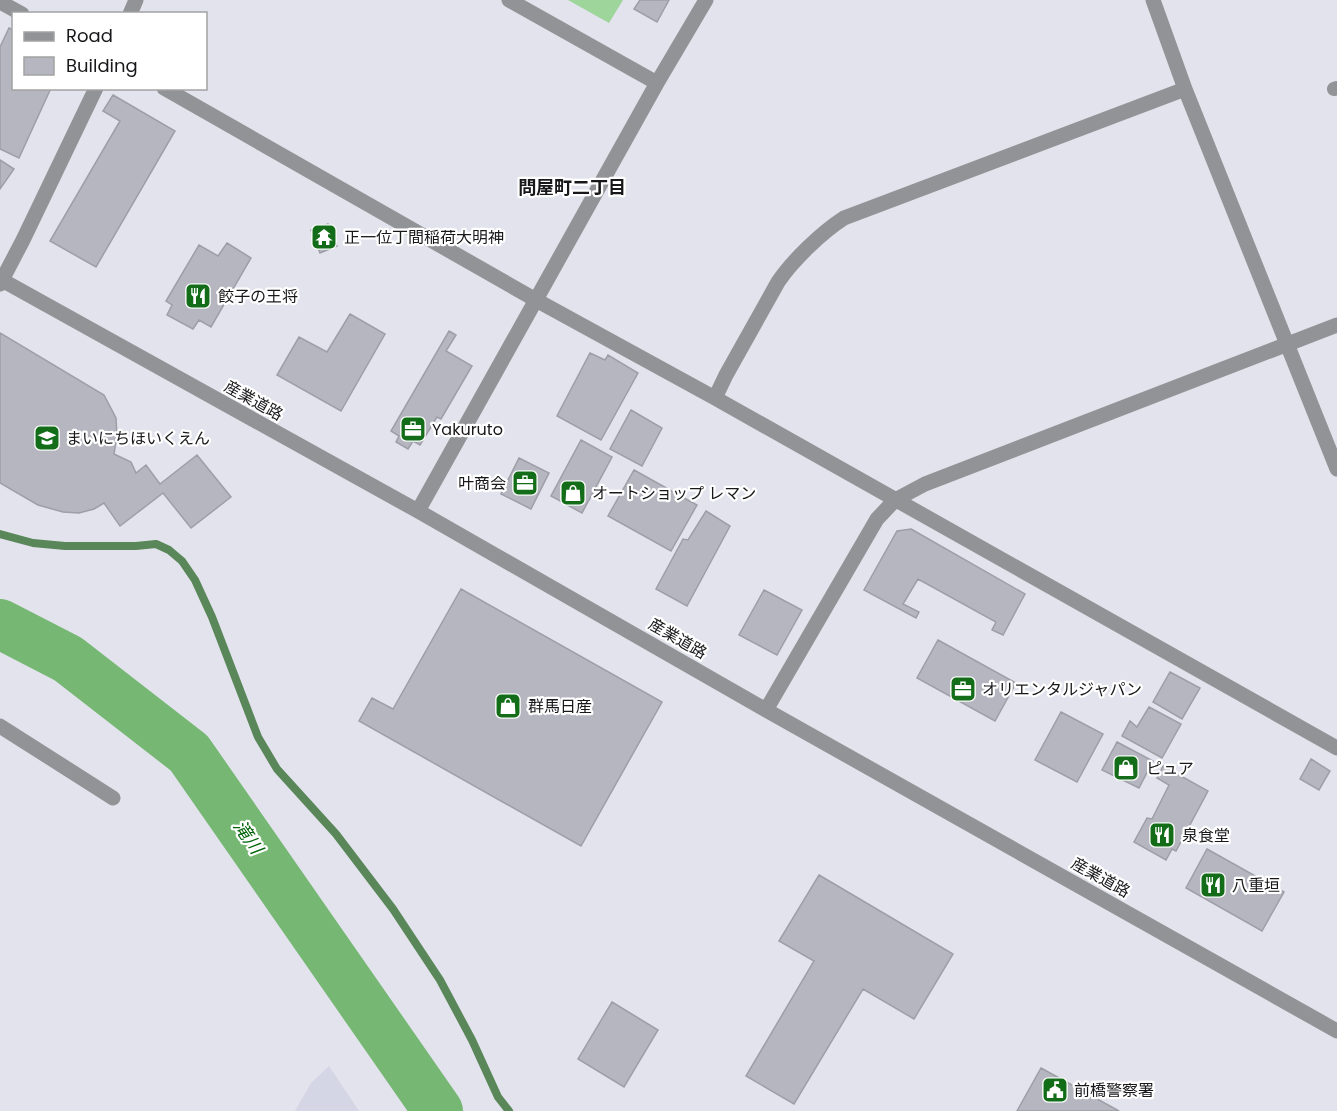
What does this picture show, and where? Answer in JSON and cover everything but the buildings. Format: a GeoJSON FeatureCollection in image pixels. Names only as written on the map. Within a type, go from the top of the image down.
{"type":"FeatureCollection","features":[{"type":"Feature","properties":{"kind":"street"},"geometry":{"type":"LineString","coordinates":[[510,0],[657,83]]}},
{"type":"Feature","properties":{"kind":"street"},"geometry":{"type":"LineString","coordinates":[[418,511],[657,83],[706,0]]}},
{"type":"Feature","properties":{"kind":"street"},"geometry":{"type":"LineString","coordinates":[[1153,0],[1185,88],[1337,469]]}},
{"type":"Feature","properties":{"kind":"street"},"geometry":{"type":"LineString","coordinates":[[0,2],[18,12]]}},
{"type":"Feature","properties":{"kind":"street"},"geometry":{"type":"LineString","coordinates":[[716,398],[726,375],[786,270],[833,225],[844,218],[1185,88]]}},
{"type":"Feature","properties":{"kind":"street"},"geometry":{"type":"LineString","coordinates":[[1,281],[95,90]]}},
{"type":"Feature","properties":{"kind":"street"},"geometry":{"type":"LineString","coordinates":[[168,90],[536,300],[716,398],[1337,748]]}},
{"type":"Feature","properties":{"kind":"street","name":"産業道路"},"geometry":{"type":"LineString","coordinates":[[1,281],[418,511],[766,710],[1337,1031]]}},
{"type":"Feature","properties":{"kind":"street"},"geometry":{"type":"LineString","coordinates":[[766,710],[877,519],[895,500],[925,484],[1337,325]]}},
{"type":"Feature","properties":{"kind":"street"},"geometry":{"type":"LineString","coordinates":[[0,726],[113,798]]}},
{"type":"Feature","properties":{"kind":"shaded area"},"geometry":{"type":"Polygon","coordinates":[[[329,1066],[359,1111],[295,1111],[311,1083],[329,1066]]]}},
{"type":"Feature","properties":{"kind":"green space"},"geometry":{"type":"Polygon","coordinates":[[[568,0],[623,0],[609,23],[568,0]]]}},
{"type":"Feature","properties":{"kind":"waterway"},"geometry":{"type":"LineString","coordinates":[[0,534],[33,543],[65,546],[156,544],[169,550],[182,561],[195,580],[212,617],[258,737],[277,769],[336,834],[393,909],[440,980],[472,1040],[498,1097],[509,1111]]}},
{"type":"Feature","properties":{"kind":"waterway","name":"滝川"},"geometry":{"type":"LineString","coordinates":[[0,624],[68,659],[189,753],[438,1111]]}},
{"type":"Feature","properties":{"kind":"place","name":"正一位丁間稲荷大明神"},"geometry":{"type":"Point","coordinates":[324,237]}},
{"type":"Feature","properties":{"kind":"place","name":"餃子の王将"},"geometry":{"type":"Point","coordinates":[198,296]}},
{"type":"Feature","properties":{"kind":"place","name":"Yakuruto"},"geometry":{"type":"Point","coordinates":[413,429]}},
{"type":"Feature","properties":{"kind":"place","name":"まいにちほいくえん"},"geometry":{"type":"Point","coordinates":[47,438]}},
{"type":"Feature","properties":{"kind":"place","name":"叶商会"},"geometry":{"type":"Point","coordinates":[525,483]}},
{"type":"Feature","properties":{"kind":"place","name":"オートショップ レマン"},"geometry":{"type":"Point","coordinates":[573,493]}},
{"type":"Feature","properties":{"kind":"place","name":"オリエンタルジャパン"},"geometry":{"type":"Point","coordinates":[963,689]}},
{"type":"Feature","properties":{"kind":"place","name":"群馬日産"},"geometry":{"type":"Point","coordinates":[508,706]}},
{"type":"Feature","properties":{"kind":"place","name":"ピュア"},"geometry":{"type":"Point","coordinates":[1126,768]}},
{"type":"Feature","properties":{"kind":"place","name":"泉食堂"},"geometry":{"type":"Point","coordinates":[1162,835]}},
{"type":"Feature","properties":{"kind":"place","name":"八重垣"},"geometry":{"type":"Point","coordinates":[1213,885]}},
{"type":"Feature","properties":{"kind":"place","name":"前橋警察署"},"geometry":{"type":"Point","coordinates":[1055,1090]}},
{"type":"Feature","properties":{"kind":"district","name":"問屋町二丁目"},"geometry":{"type":"Point","coordinates":[572,188]}}]}
